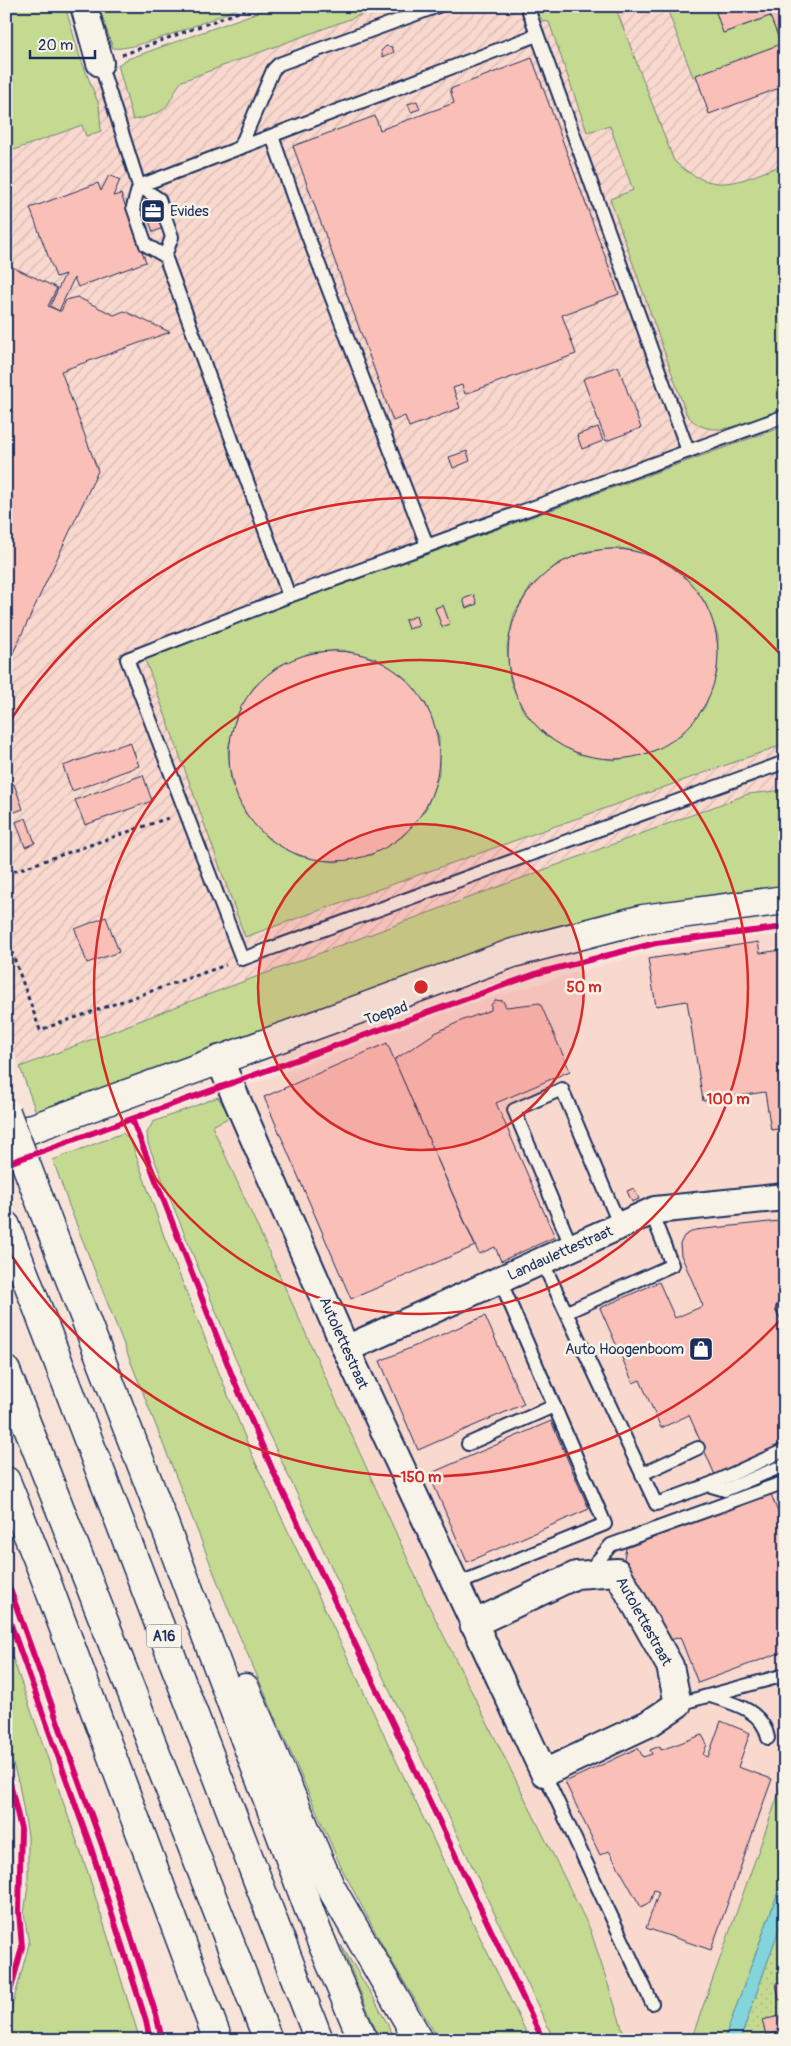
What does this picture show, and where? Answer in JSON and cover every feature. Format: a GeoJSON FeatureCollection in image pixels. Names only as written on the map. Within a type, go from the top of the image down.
{"type":"FeatureCollection","features":[{"type":"Feature","properties":{"kind":"main road","name":"Toepad"},"geometry":{"type":"LineString","coordinates":[[6,1138],[513,953],[643,919],[785,900]]}},
{"type":"Feature","properties":{"kind":"main road","name":"A16"},"geometry":{"type":"LineString","coordinates":[[6,1112],[159,1510],[317,1931],[363,2040]]}},
{"type":"Feature","properties":{"kind":"main road","name":"A16"},"geometry":{"type":"LineString","coordinates":[[7,1229],[319,2040]]}},
{"type":"Feature","properties":{"kind":"main road"},"geometry":{"type":"LineString","coordinates":[[6,1371],[268,2040]]}},
{"type":"Feature","properties":{"kind":"main road"},"geometry":{"type":"LineString","coordinates":[[6,1481],[44,1575],[218,2040]]}},
{"type":"Feature","properties":{"kind":"main road","name":"A16"},"geometry":{"type":"LineString","coordinates":[[159,1510],[188,1555],[330,1886],[419,2040]]}},
{"type":"Feature","properties":{"kind":"main road"},"geometry":{"type":"LineString","coordinates":[[196,1982],[202,2040]]}},
{"type":"Feature","properties":{"kind":"street"},"geometry":{"type":"LineString","coordinates":[[84,6],[100,62]]}},
{"type":"Feature","properties":{"kind":"street","name":"Autolettestraat"},"geometry":{"type":"LineString","coordinates":[[219,1059],[346,1349],[544,1773]]}},
{"type":"Feature","properties":{"kind":"street","name":"Landaulettestraat"},"geometry":{"type":"LineString","coordinates":[[346,1349],[655,1210],[785,1197]]}},
{"type":"Feature","properties":{"kind":"street","name":"Autolettestraat"},"geometry":{"type":"LineString","coordinates":[[473,1624],[576,1575],[617,1572],[670,1666],[678,1704]]}},
{"type":"Feature","properties":{"kind":"street"},"geometry":{"type":"LineString","coordinates":[[544,1773],[650,1723],[678,1704]]}},
{"type":"Feature","properties":{"kind":"lane"},"geometry":{"type":"LineString","coordinates":[[240,148],[273,70],[279,64],[438,6]]}},
{"type":"Feature","properties":{"kind":"lane"},"geometry":{"type":"LineString","coordinates":[[527,6],[688,451]]}},
{"type":"Feature","properties":{"kind":"lane"},"geometry":{"type":"LineString","coordinates":[[139,186],[537,35]]}},
{"type":"Feature","properties":{"kind":"lane"},"geometry":{"type":"LineString","coordinates":[[100,62],[139,186],[133,207],[146,245],[165,256],[289,596]]}},
{"type":"Feature","properties":{"kind":"lane"},"geometry":{"type":"LineString","coordinates":[[272,136],[296,205],[427,546]]}},
{"type":"Feature","properties":{"kind":"lane"},"geometry":{"type":"LineString","coordinates":[[139,186],[159,199],[172,237],[165,256]]}},
{"type":"Feature","properties":{"kind":"lane"},"geometry":{"type":"LineString","coordinates":[[785,416],[289,596],[127,659],[242,959],[785,762]]}},
{"type":"Feature","properties":{"kind":"lane"},"geometry":{"type":"LineString","coordinates":[[572,1248],[514,1110],[522,1106],[562,1089],[620,1226]]}},
{"type":"Feature","properties":{"kind":"lane"},"geometry":{"type":"LineString","coordinates":[[567,1312],[672,1265],[651,1212]]}},
{"type":"Feature","properties":{"kind":"lane"},"geometry":{"type":"LineString","coordinates":[[542,1261],[656,1504],[708,1485],[785,1450]]}},
{"type":"Feature","properties":{"kind":"lane"},"geometry":{"type":"LineString","coordinates":[[455,1585],[605,1524],[500,1280]]}},
{"type":"Feature","properties":{"kind":"lane"},"geometry":{"type":"LineString","coordinates":[[468,1444],[554,1406]]}},
{"type":"Feature","properties":{"kind":"lane"},"geometry":{"type":"LineString","coordinates":[[642,1474],[698,1448]]}},
{"type":"Feature","properties":{"kind":"lane"},"geometry":{"type":"LineString","coordinates":[[708,1485],[725,1490],[785,1465]]}},
{"type":"Feature","properties":{"kind":"lane"},"geometry":{"type":"LineString","coordinates":[[587,1574],[611,1545],[785,1482]]}},
{"type":"Feature","properties":{"kind":"lane"},"geometry":{"type":"LineString","coordinates":[[678,1704],[785,1675]]}},
{"type":"Feature","properties":{"kind":"lane"},"geometry":{"type":"LineString","coordinates":[[710,1696],[739,1705],[755,1714],[767,1731],[768,1738]]}},
{"type":"Feature","properties":{"kind":"lane","name":"Autolettestraat"},"geometry":{"type":"LineString","coordinates":[[544,1773],[652,2004]]}},
{"type":"Feature","properties":{"kind":"path"},"geometry":{"type":"LineString","coordinates":[[100,62],[255,6]]}},
{"type":"Feature","properties":{"kind":"path"},"geometry":{"type":"LineString","coordinates":[[6,874],[185,812]]}},
{"type":"Feature","properties":{"kind":"path"},"geometry":{"type":"LineString","coordinates":[[6,936],[40,1030],[242,959]]}},
{"type":"Feature","properties":{"kind":"shaded area"},"geometry":{"type":"Polygon","coordinates":[[[308,6],[785,6],[785,790],[747,794],[183,1004],[20,1067],[6,1032],[6,115],[308,6]]]}},
{"type":"Feature","properties":{"kind":"shaded area"},"geometry":{"type":"Polygon","coordinates":[[[785,936],[785,1774],[691,2040],[626,2040],[590,1929],[428,1604],[212,1125],[230,1117],[218,1097],[470,1004],[610,963],[687,946],[757,937],[785,936]]]}},
{"type":"Feature","properties":{"kind":"green space"},"geometry":{"type":"Polygon","coordinates":[[[6,6],[65,6],[80,57],[99,105],[101,131],[86,136],[82,125],[6,153],[6,6]]]}},
{"type":"Feature","properties":{"kind":"green space"},"geometry":{"type":"Polygon","coordinates":[[[98,6],[244,6],[139,45],[113,48],[98,6]]]}},
{"type":"Feature","properties":{"kind":"green space"},"geometry":{"type":"Polygon","coordinates":[[[275,6],[385,6],[182,81],[170,101],[161,111],[133,120],[118,65],[125,60],[275,6]]]}},
{"type":"Feature","properties":{"kind":"green space"},"geometry":{"type":"Polygon","coordinates":[[[537,6],[615,6],[674,161],[689,172],[715,183],[728,183],[754,176],[785,164],[785,408],[747,423],[720,429],[707,428],[696,423],[686,413],[610,199],[633,190],[610,126],[587,132],[549,22],[543,21],[538,14],[537,6]]]}},
{"type":"Feature","properties":{"kind":"green space"},"geometry":{"type":"Polygon","coordinates":[[[666,6],[714,6],[724,33],[770,16],[781,44],[693,77],[666,6]]]}},
{"type":"Feature","properties":{"kind":"green space"},"geometry":{"type":"Polygon","coordinates":[[[785,426],[785,744],[245,937],[145,659],[275,609],[785,426]],[[621,548],[588,551],[557,564],[531,586],[514,614],[507,647],[510,680],[523,711],[546,736],[578,754],[614,760],[650,753],[681,735],[705,707],[717,672],[718,636],[705,602],[682,573],[654,556],[621,548]],[[342,650],[309,653],[278,666],[253,688],[236,717],[228,749],[231,782],[245,813],[267,838],[299,856],[335,862],[371,855],[402,837],[426,809],[439,775],[439,738],[426,704],[403,676],[375,658],[342,650]]]}},
{"type":"Feature","properties":{"kind":"green space"},"geometry":{"type":"Polygon","coordinates":[[[785,790],[785,888],[656,904],[606,913],[526,934],[37,1115],[20,1067],[183,1004],[748,794],[785,790]]]}},
{"type":"Feature","properties":{"kind":"green space"},"geometry":{"type":"Polygon","coordinates":[[[218,1097],[230,1117],[212,1126],[428,1604],[590,1929],[626,2040],[554,2040],[265,1426],[232,1351],[148,1144],[147,1133],[153,1122],[218,1097]]]}},
{"type":"Feature","properties":{"kind":"green space"},"geometry":{"type":"Polygon","coordinates":[[[123,1133],[131,1141],[165,1239],[253,1457],[530,2040],[439,2040],[384,1948],[342,1869],[233,1621],[70,1208],[53,1160],[123,1133]]]}},
{"type":"Feature","properties":{"kind":"green space"},"geometry":{"type":"Polygon","coordinates":[[[6,1639],[88,1873],[140,2040],[6,2040],[6,2029],[29,1944],[24,1914],[28,1886],[28,1836],[19,1784],[6,1741],[6,1639]]]}},
{"type":"Feature","properties":{"kind":"green space"},"geometry":{"type":"Polygon","coordinates":[[[785,1776],[785,1873],[724,2040],[691,2040],[785,1776]]]}},
{"type":"Feature","properties":{"kind":"green space"},"geometry":{"type":"Polygon","coordinates":[[[6,1806],[11,1835],[12,1881],[6,1925],[6,1806]]]}},
{"type":"Feature","properties":{"kind":"green space"},"geometry":{"type":"Polygon","coordinates":[[[785,1912],[785,2040],[740,2040],[785,1912]]]}},
{"type":"Feature","properties":{"kind":"green space"},"geometry":{"type":"Polygon","coordinates":[[[341,1945],[373,1997],[396,2040],[380,2040],[341,1945]]]}},
{"type":"Feature","properties":{"kind":"water"},"geometry":{"type":"Polygon","coordinates":[[[785,1873],[785,1912],[740,2040],[724,2040],[785,1873]]]}},
{"type":"Feature","properties":{"kind":"building"},"geometry":{"type":"Polygon","coordinates":[[[714,6],[785,6],[785,86],[709,114],[696,75],[781,44],[770,16],[723,33],[714,6]]]}},
{"type":"Feature","properties":{"kind":"building"},"geometry":{"type":"Polygon","coordinates":[[[386,46],[392,47],[394,52],[383,57],[381,51],[386,46]]]}},
{"type":"Feature","properties":{"kind":"building"},"geometry":{"type":"Polygon","coordinates":[[[532,58],[619,294],[562,315],[576,354],[465,394],[462,385],[453,388],[460,408],[409,427],[405,416],[393,421],[293,146],[375,116],[380,130],[454,103],[450,89],[532,58]]]}},
{"type":"Feature","properties":{"kind":"building"},"geometry":{"type":"Polygon","coordinates":[[[417,101],[420,109],[411,112],[408,104],[417,101]]]}},
{"type":"Feature","properties":{"kind":"building"},"geometry":{"type":"Polygon","coordinates":[[[109,175],[120,180],[113,196],[121,194],[146,262],[78,287],[74,278],[59,311],[50,306],[65,274],[56,277],[30,208],[98,183],[101,191],[109,175]]]}},
{"type":"Feature","properties":{"kind":"building"},"geometry":{"type":"Polygon","coordinates":[[[155,206],[163,228],[153,232],[145,210],[155,206]]]}},
{"type":"Feature","properties":{"kind":"building"},"geometry":{"type":"Polygon","coordinates":[[[6,264],[57,288],[48,306],[59,311],[61,311],[66,300],[77,297],[114,315],[124,311],[170,332],[61,371],[98,471],[6,668],[6,264]]]}},
{"type":"Feature","properties":{"kind":"building"},"geometry":{"type":"Polygon","coordinates":[[[618,366],[641,428],[606,441],[583,379],[618,366]]]}},
{"type":"Feature","properties":{"kind":"building"},"geometry":{"type":"Polygon","coordinates":[[[598,427],[603,441],[582,449],[577,435],[598,427]]]}},
{"type":"Feature","properties":{"kind":"building"},"geometry":{"type":"Polygon","coordinates":[[[467,451],[470,461],[453,468],[449,457],[467,451]]]}},
{"type":"Feature","properties":{"kind":"building"},"geometry":{"type":"Polygon","coordinates":[[[603,549],[623,549],[644,553],[663,561],[680,573],[694,587],[706,604],[714,623],[718,654],[714,685],[706,704],[694,721],[680,735],[663,747],[644,755],[623,759],[603,759],[582,755],[563,747],[546,735],[532,721],[520,704],[512,685],[508,664],[508,644],[512,623],[520,604],[532,587],[546,573],[563,561],[582,553],[603,549]]]}},
{"type":"Feature","properties":{"kind":"building"},"geometry":{"type":"Polygon","coordinates":[[[474,595],[477,604],[466,608],[463,599],[474,595]]]}},
{"type":"Feature","properties":{"kind":"building"},"geometry":{"type":"Polygon","coordinates":[[[443,605],[450,624],[442,627],[435,608],[443,605]]]}},
{"type":"Feature","properties":{"kind":"building"},"geometry":{"type":"Polygon","coordinates":[[[416,616],[419,626],[408,629],[405,620],[416,616]]]}},
{"type":"Feature","properties":{"kind":"building"},"geometry":{"type":"Polygon","coordinates":[[[324,651],[344,651],[365,655],[384,663],[401,675],[415,689],[427,706],[435,725],[439,756],[435,787],[427,806],[415,823],[401,837],[384,849],[365,857],[344,861],[324,861],[303,857],[284,849],[267,837],[253,823],[241,806],[233,787],[229,766],[229,746],[233,725],[241,706],[253,689],[267,675],[284,663],[303,655],[324,651]]]}},
{"type":"Feature","properties":{"kind":"building"},"geometry":{"type":"Polygon","coordinates":[[[130,742],[139,766],[72,791],[63,766],[130,742]]]}},
{"type":"Feature","properties":{"kind":"building"},"geometry":{"type":"Polygon","coordinates":[[[143,775],[152,801],[85,825],[75,800],[143,775]]]}},
{"type":"Feature","properties":{"kind":"building"},"geometry":{"type":"Polygon","coordinates":[[[14,784],[23,809],[12,813],[6,796],[6,786],[14,784]]]}},
{"type":"Feature","properties":{"kind":"building"},"geometry":{"type":"Polygon","coordinates":[[[26,818],[35,843],[25,847],[16,822],[26,818]]]}},
{"type":"Feature","properties":{"kind":"building"},"geometry":{"type":"Polygon","coordinates":[[[106,917],[119,952],[87,963],[75,929],[106,917]]]}},
{"type":"Feature","properties":{"kind":"building"},"geometry":{"type":"Polygon","coordinates":[[[758,942],[760,953],[782,950],[785,952],[785,1128],[771,1130],[765,1092],[703,1101],[687,1001],[656,1006],[648,959],[758,942]]]}},
{"type":"Feature","properties":{"kind":"building"},"geometry":{"type":"Polygon","coordinates":[[[495,1000],[503,1001],[506,1007],[540,1003],[570,1071],[496,1103],[555,1237],[501,1261],[495,1247],[479,1254],[394,1060],[435,1033],[491,1010],[491,1005],[495,1000]]]}},
{"type":"Feature","properties":{"kind":"building"},"geometry":{"type":"Polygon","coordinates":[[[387,1043],[475,1246],[351,1299],[264,1097],[387,1043]]]}},
{"type":"Feature","properties":{"kind":"building"},"geometry":{"type":"Polygon","coordinates":[[[634,1188],[639,1199],[632,1202],[627,1191],[634,1188]]]}},
{"type":"Feature","properties":{"kind":"building","name":"Auto Hoogenboom"},"geometry":{"type":"Polygon","coordinates":[[[779,1221],[779,1227],[785,1224],[785,1445],[715,1475],[689,1415],[661,1428],[640,1380],[633,1383],[600,1308],[659,1282],[675,1318],[703,1306],[681,1255],[680,1244],[684,1236],[695,1230],[779,1221]]]}},
{"type":"Feature","properties":{"kind":"building"},"geometry":{"type":"Polygon","coordinates":[[[485,1316],[524,1404],[418,1450],[380,1361],[485,1316]]]}},
{"type":"Feature","properties":{"kind":"building"},"geometry":{"type":"Polygon","coordinates":[[[551,1421],[589,1509],[467,1562],[429,1474],[551,1421]]]}},
{"type":"Feature","properties":{"kind":"building"},"geometry":{"type":"Polygon","coordinates":[[[771,1494],[785,1531],[785,1651],[698,1683],[680,1637],[667,1641],[622,1568],[626,1548],[771,1494]]]}},
{"type":"Feature","properties":{"kind":"building"},"geometry":{"type":"Polygon","coordinates":[[[721,1721],[750,1733],[738,1767],[772,1779],[711,1950],[646,1928],[659,1892],[654,1890],[650,1902],[641,1907],[609,1851],[600,1855],[565,1782],[638,1748],[643,1757],[652,1754],[650,1750],[660,1746],[661,1750],[702,1735],[707,1744],[703,1755],[708,1757],[721,1721]]]}},
{"type":"Feature","properties":{"kind":"building"},"geometry":{"type":"Polygon","coordinates":[[[785,1982],[785,1998],[779,2000],[776,1983],[785,1982]]]}},
{"type":"Feature","properties":{"kind":"building"},"geometry":{"type":"Polygon","coordinates":[[[780,2016],[784,2031],[766,2035],[762,2020],[780,2016]]]}},
{"type":"Feature","properties":{"kind":"cycle path"},"geometry":{"type":"LineString","coordinates":[[6,1164],[538,973],[656,943],[785,927]]}},
{"type":"Feature","properties":{"kind":"cycle path"},"geometry":{"type":"LineString","coordinates":[[132,1119],[233,1378],[273,1471],[543,2040]]}},
{"type":"Feature","properties":{"kind":"cycle path"},"geometry":{"type":"LineString","coordinates":[[6,1578],[102,1845],[157,2018],[162,2040]]}},
{"type":"Feature","properties":{"kind":"cycle path"},"geometry":{"type":"LineString","coordinates":[[6,1611],[91,1848],[146,2021],[150,2040]]}},
{"type":"Feature","properties":{"kind":"cycle path"},"geometry":{"type":"LineString","coordinates":[[6,1766],[21,1829],[19,1912],[22,1947],[6,2007]]}},
{"type":"Feature","properties":{"kind":"place","name":"Evides"},"geometry":{"type":"Point","coordinates":[153,211]}},
{"type":"Feature","properties":{"kind":"place","name":"Auto Hoogenboom"},"geometry":{"type":"Point","coordinates":[701,1349]}}]}
